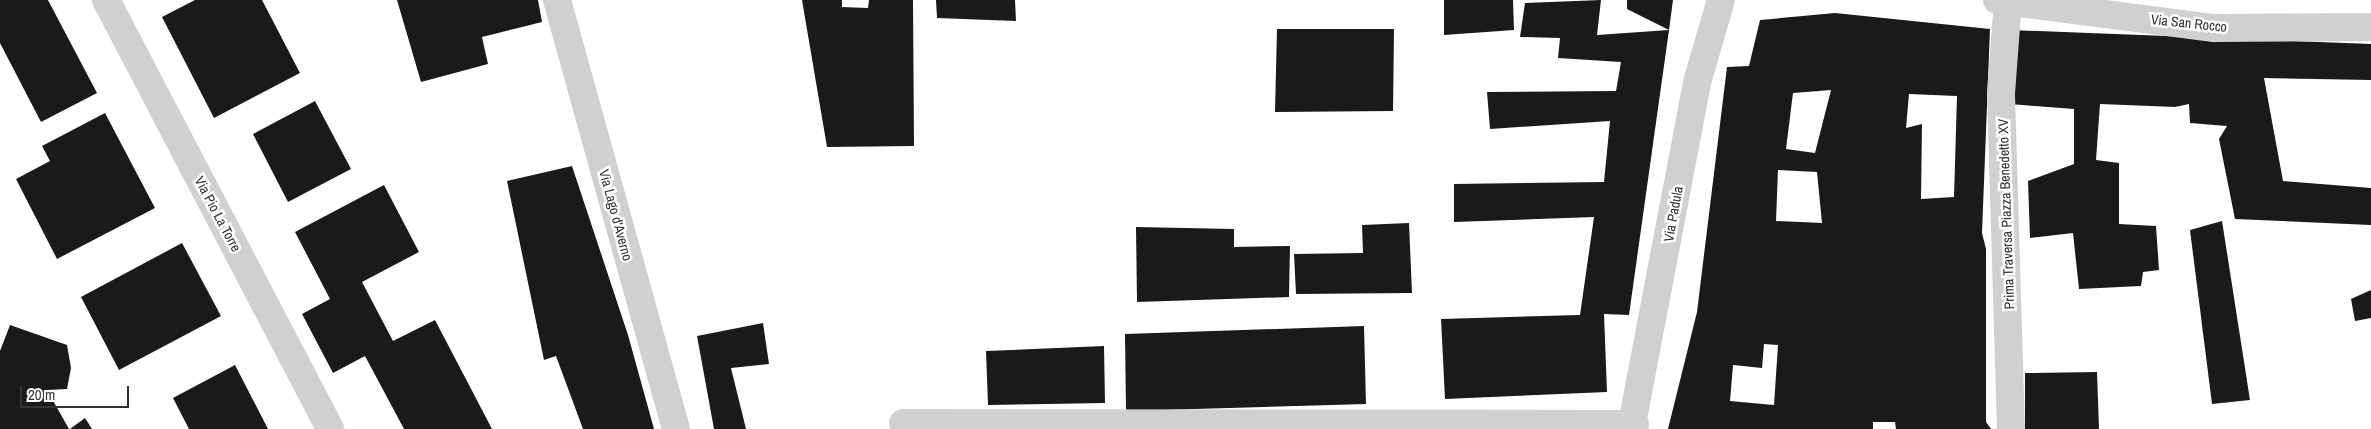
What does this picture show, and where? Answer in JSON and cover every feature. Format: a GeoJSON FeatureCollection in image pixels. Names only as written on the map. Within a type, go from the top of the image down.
{"type":"FeatureCollection","features":[{"type":"Feature","properties":{"kind":"street","name":"Via Pio La Torre"},"geometry":{"type":"LineString","coordinates":[[106,0],[330,429]]}},
{"type":"Feature","properties":{"kind":"street","name":"Via Lago d'Averno"},"geometry":{"type":"LineString","coordinates":[[557,0],[676,429]]}},
{"type":"Feature","properties":{"kind":"street","name":"Via Padula"},"geometry":{"type":"LineString","coordinates":[[1633,426],[1698,80],[1721,0]]}},
{"type":"Feature","properties":{"kind":"street","name":"Via San Rocco"},"geometry":{"type":"LineString","coordinates":[[1997,0],[2214,28],[2371,27]]}},
{"type":"Feature","properties":{"kind":"street","name":"Prima Traversa Piazza Benedetto XV"},"geometry":{"type":"LineString","coordinates":[[2008,0],[2001,94],[2010,429]]}},
{"type":"Feature","properties":{"kind":"street"},"geometry":{"type":"LineString","coordinates":[[903,423],[1633,426]]}},
{"type":"Feature","properties":{"kind":"building"},"geometry":{"type":"Polygon","coordinates":[[[0,0],[48,0],[97,93],[41,122],[0,43],[0,0]]]}},
{"type":"Feature","properties":{"kind":"building"},"geometry":{"type":"Polygon","coordinates":[[[195,0],[262,0],[300,73],[214,118],[162,17],[195,0]]]}},
{"type":"Feature","properties":{"kind":"building"},"geometry":{"type":"Polygon","coordinates":[[[397,0],[538,0],[542,22],[482,37],[488,64],[421,82],[397,0]]]}},
{"type":"Feature","properties":{"kind":"building"},"geometry":{"type":"Polygon","coordinates":[[[802,0],[842,0],[842,7],[868,8],[869,0],[913,0],[914,146],[827,147],[802,0]]]}},
{"type":"Feature","properties":{"kind":"building"},"geometry":{"type":"Polygon","coordinates":[[[936,0],[1015,0],[1016,21],[937,18],[936,0]]]}},
{"type":"Feature","properties":{"kind":"building"},"geometry":{"type":"Polygon","coordinates":[[[1444,0],[1513,0],[1514,30],[1444,35],[1444,0]]]}},
{"type":"Feature","properties":{"kind":"building"},"geometry":{"type":"Polygon","coordinates":[[[1601,0],[1597,35],[1669,30],[1629,315],[1604,314],[1607,392],[1445,399],[1441,319],[1580,315],[1594,217],[1454,222],[1454,184],[1604,182],[1610,121],[1490,129],[1487,92],[1616,91],[1621,62],[1558,58],[1560,38],[1520,37],[1525,3],[1601,0]]]}},
{"type":"Feature","properties":{"kind":"building"},"geometry":{"type":"Polygon","coordinates":[[[1627,0],[1673,0],[1669,30],[1627,9],[1627,0]]]}},
{"type":"Feature","properties":{"kind":"building"},"geometry":{"type":"Polygon","coordinates":[[[1835,13],[1990,29],[1982,233],[1986,249],[1986,422],[1991,429],[1896,429],[1895,422],[1873,422],[1873,429],[1668,429],[1697,312],[1727,67],[1749,66],[1760,20],[1835,13]],[[1831,90],[1793,93],[1786,149],[1815,153],[1831,90]],[[1909,94],[1906,128],[1922,124],[1921,199],[1954,197],[1957,96],[1909,94]],[[1778,170],[1776,221],[1822,223],[1817,172],[1778,170]],[[1764,344],[1762,368],[1733,365],[1730,401],[1774,405],[1778,345],[1764,344]]]}},
{"type":"Feature","properties":{"kind":"building"},"geometry":{"type":"Polygon","coordinates":[[[1277,29],[1394,29],[1393,111],[1275,112],[1277,29]]]}},
{"type":"Feature","properties":{"kind":"building"},"geometry":{"type":"Polygon","coordinates":[[[2011,30],[2371,44],[2371,80],[2264,78],[2283,181],[2371,188],[2371,225],[2235,219],[2219,139],[2227,126],[2190,123],[2189,104],[2175,107],[2100,104],[2096,160],[2119,163],[2119,224],[2156,226],[2159,270],[2143,272],[2141,286],[2079,289],[2073,233],[2030,238],[2028,181],[2074,164],[2074,109],[2010,104],[2011,30]]]}},
{"type":"Feature","properties":{"kind":"building"},"geometry":{"type":"Polygon","coordinates":[[[315,101],[351,169],[288,202],[253,134],[315,101]]]}},
{"type":"Feature","properties":{"kind":"building"},"geometry":{"type":"Polygon","coordinates":[[[105,113],[155,208],[57,259],[16,179],[50,161],[42,146],[105,113]]]}},
{"type":"Feature","properties":{"kind":"building"},"geometry":{"type":"Polygon","coordinates":[[[572,166],[628,335],[654,429],[583,429],[556,356],[544,360],[507,181],[572,166]]]}},
{"type":"Feature","properties":{"kind":"building"},"geometry":{"type":"Polygon","coordinates":[[[384,185],[419,252],[362,282],[393,341],[435,320],[492,429],[404,429],[365,356],[333,373],[302,314],[330,299],[295,232],[384,185]]]}},
{"type":"Feature","properties":{"kind":"building"},"geometry":{"type":"Polygon","coordinates":[[[2222,221],[2250,400],[2212,404],[2190,230],[2222,221]]]}},
{"type":"Feature","properties":{"kind":"building"},"geometry":{"type":"Polygon","coordinates":[[[1409,223],[1412,293],[1296,294],[1294,254],[1363,253],[1362,225],[1409,223]]]}},
{"type":"Feature","properties":{"kind":"building"},"geometry":{"type":"Polygon","coordinates":[[[1136,227],[1234,229],[1234,247],[1290,246],[1289,297],[1137,302],[1136,227]]]}},
{"type":"Feature","properties":{"kind":"building"},"geometry":{"type":"Polygon","coordinates":[[[182,243],[221,316],[119,370],[81,297],[182,243]]]}},
{"type":"Feature","properties":{"kind":"building"},"geometry":{"type":"Polygon","coordinates":[[[2371,290],[2371,318],[2355,321],[2351,299],[2371,290]]]}},
{"type":"Feature","properties":{"kind":"building"},"geometry":{"type":"Polygon","coordinates":[[[763,323],[769,364],[731,368],[746,429],[714,429],[697,336],[763,323]]]}},
{"type":"Feature","properties":{"kind":"building"},"geometry":{"type":"Polygon","coordinates":[[[10,325],[67,345],[71,368],[67,389],[47,390],[69,429],[0,429],[0,351],[10,325]]]}},
{"type":"Feature","properties":{"kind":"building"},"geometry":{"type":"Polygon","coordinates":[[[1364,326],[1366,404],[1126,411],[1125,334],[1364,326]]]}},
{"type":"Feature","properties":{"kind":"building"},"geometry":{"type":"Polygon","coordinates":[[[1104,346],[1105,403],[988,405],[986,351],[1104,346]]]}},
{"type":"Feature","properties":{"kind":"building"},"geometry":{"type":"Polygon","coordinates":[[[235,365],[268,429],[189,429],[173,398],[235,365]]]}},
{"type":"Feature","properties":{"kind":"building"},"geometry":{"type":"Polygon","coordinates":[[[2097,372],[2099,429],[2025,429],[2025,373],[2097,372]]]}},
{"type":"Feature","properties":{"kind":"building"},"geometry":{"type":"Polygon","coordinates":[[[85,418],[92,429],[70,429],[85,418]]]}}]}
